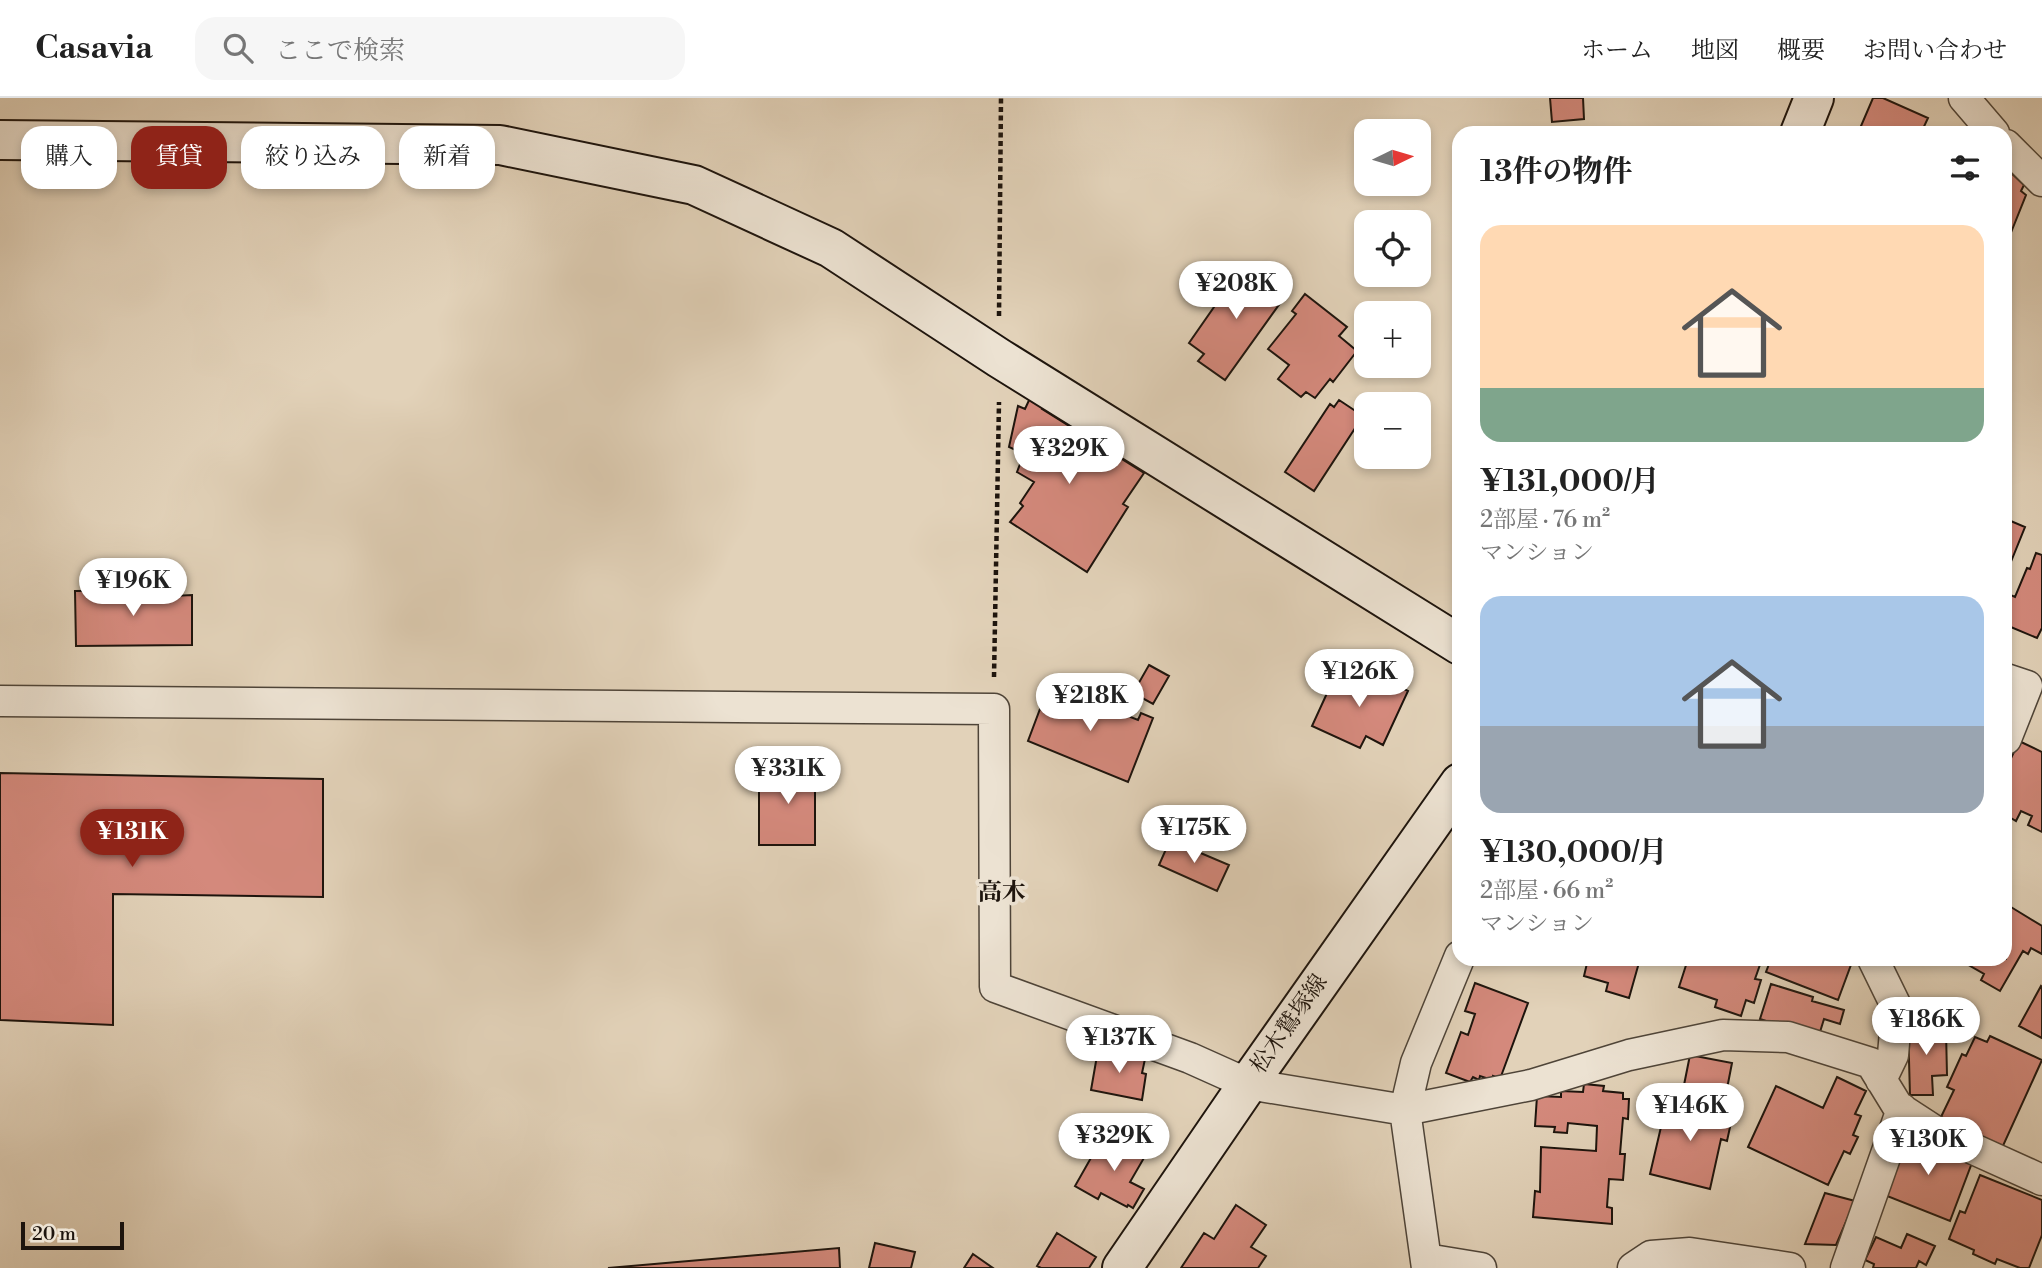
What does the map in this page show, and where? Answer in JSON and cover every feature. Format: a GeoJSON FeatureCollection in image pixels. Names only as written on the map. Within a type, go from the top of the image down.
{"type":"FeatureCollection","features":[{"type":"Feature","properties":{"kind":"street"},"geometry":{"type":"LineString","coordinates":[[1803,126],[1814,98]]}},
{"type":"Feature","properties":{"kind":"street"},"geometry":{"type":"LineString","coordinates":[[1964,98],[1988,126]]}},
{"type":"Feature","properties":{"kind":"street"},"geometry":{"type":"LineString","coordinates":[[0,139],[500,145],[694,185],[831,248],[999,358],[1452,640]]}},
{"type":"Feature","properties":{"kind":"street"},"geometry":{"type":"LineString","coordinates":[[2012,151],[2042,181]]}},
{"type":"Feature","properties":{"kind":"street"},"geometry":{"type":"LineString","coordinates":[[2012,682],[2027,686],[2012,724]]}},
{"type":"Feature","properties":{"kind":"street"},"geometry":{"type":"LineString","coordinates":[[0,701],[994,709],[995,986],[1190,1058],[1248,1084],[1405,1110],[1531,1085],[1629,1055],[1723,1035],[1788,1037],[1871,1063],[1898,1107],[1937,1133],[2042,1180]]}},
{"type":"Feature","properties":{"kind":"street","name":"松木鷲塚線"},"geometry":{"type":"LineString","coordinates":[[1122,1268],[1452,794]]}},
{"type":"Feature","properties":{"kind":"street"},"geometry":{"type":"LineString","coordinates":[[1456,966],[1416,1063],[1405,1110],[1427,1264],[1481,1268]]}},
{"type":"Feature","properties":{"kind":"street"},"geometry":{"type":"LineString","coordinates":[[1876,966],[1897,1008],[1892,1055],[1881,1080]]}},
{"type":"Feature","properties":{"kind":"street"},"geometry":{"type":"LineString","coordinates":[[1847,1267],[1902,1108]]}},
{"type":"Feature","properties":{"kind":"street"},"geometry":{"type":"LineString","coordinates":[[1633,1268],[1651,1256],[1690,1254],[1790,1268]]}},
{"type":"Feature","properties":{"kind":"building"},"geometry":{"type":"Polygon","coordinates":[[[1550,98],[1583,98],[1584,119],[1552,122],[1550,98]]]}},
{"type":"Feature","properties":{"kind":"building"},"geometry":{"type":"Polygon","coordinates":[[[1873,98],[1883,98],[1928,118],[1924,126],[1861,126],[1873,98]]]}},
{"type":"Feature","properties":{"kind":"building"},"geometry":{"type":"Polygon","coordinates":[[[2012,174],[2024,185],[2021,191],[2026,195],[2012,230],[2012,174]]]}},
{"type":"Feature","properties":{"kind":"building"},"geometry":{"type":"Polygon","coordinates":[[[1244,264],[1286,295],[1225,380],[1198,361],[1204,354],[1189,343],[1244,264]]]}},
{"type":"Feature","properties":{"kind":"building"},"geometry":{"type":"Polygon","coordinates":[[[1305,294],[1347,327],[1339,336],[1354,348],[1354,355],[1333,382],[1330,379],[1315,398],[1306,392],[1301,397],[1278,379],[1289,365],[1268,349],[1296,314],[1292,311],[1305,294]]]}},
{"type":"Feature","properties":{"kind":"building"},"geometry":{"type":"Polygon","coordinates":[[[1031,396],[1045,404],[1042,409],[1144,473],[1123,504],[1128,507],[1087,572],[1010,522],[1023,506],[1020,503],[1034,482],[1017,472],[1024,454],[1009,447],[1018,406],[1025,409],[1031,396]]]}},
{"type":"Feature","properties":{"kind":"building"},"geometry":{"type":"Polygon","coordinates":[[[1339,400],[1354,410],[1354,430],[1314,491],[1285,472],[1330,404],[1334,407],[1339,400]]]}},
{"type":"Feature","properties":{"kind":"building"},"geometry":{"type":"Polygon","coordinates":[[[2012,522],[2025,527],[2012,559],[2012,522]]]}},
{"type":"Feature","properties":{"kind":"building"},"geometry":{"type":"Polygon","coordinates":[[[2036,553],[2042,555],[2042,628],[2037,638],[2012,628],[2012,596],[2015,597],[2027,568],[2030,569],[2036,553]]]}},
{"type":"Feature","properties":{"kind":"building"},"geometry":{"type":"Polygon","coordinates":[[[173,590],[173,596],[192,595],[192,645],[76,646],[75,591],[173,590]]]}},
{"type":"Feature","properties":{"kind":"building"},"geometry":{"type":"Polygon","coordinates":[[[1149,665],[1169,676],[1153,704],[1133,693],[1149,665]]]}},
{"type":"Feature","properties":{"kind":"building"},"geometry":{"type":"Polygon","coordinates":[[[1339,667],[1381,690],[1385,679],[1408,691],[1383,745],[1366,736],[1360,748],[1312,726],[1339,667]]]}},
{"type":"Feature","properties":{"kind":"building"},"geometry":{"type":"Polygon","coordinates":[[[1049,685],[1138,720],[1141,713],[1153,718],[1128,782],[1028,741],[1049,685]]]}},
{"type":"Feature","properties":{"kind":"building"},"geometry":{"type":"Polygon","coordinates":[[[2019,741],[2042,752],[2042,832],[2028,825],[2032,816],[2021,811],[2016,821],[2012,819],[2012,756],[2019,741]]]}},
{"type":"Feature","properties":{"kind":"building"},"geometry":{"type":"Polygon","coordinates":[[[815,765],[815,845],[759,845],[759,790],[764,790],[764,766],[815,765]]]}},
{"type":"Feature","properties":{"kind":"building"},"geometry":{"type":"Polygon","coordinates":[[[0,773],[323,779],[323,897],[113,894],[113,1025],[0,1020],[0,773]]]}},
{"type":"Feature","properties":{"kind":"building"},"geometry":{"type":"Polygon","coordinates":[[[1170,840],[1229,865],[1217,891],[1159,865],[1170,840]]]}},
{"type":"Feature","properties":{"kind":"building"},"geometry":{"type":"Polygon","coordinates":[[[2012,908],[2042,926],[2042,954],[2031,948],[2028,954],[2023,951],[2000,991],[1981,980],[1984,974],[1970,966],[2012,966],[2012,908]]]}},
{"type":"Feature","properties":{"kind":"building"},"geometry":{"type":"Polygon","coordinates":[[[1586,966],[1638,966],[1629,998],[1606,991],[1608,983],[1584,976],[1586,966]]]}},
{"type":"Feature","properties":{"kind":"building"},"geometry":{"type":"Polygon","coordinates":[[[1686,966],[1760,966],[1755,979],[1761,980],[1754,1003],[1746,1000],[1741,1016],[1715,1007],[1717,1000],[1679,987],[1686,966]]]}},
{"type":"Feature","properties":{"kind":"building"},"geometry":{"type":"Polygon","coordinates":[[[1768,966],[1851,966],[1838,1000],[1766,972],[1768,966]]]}},
{"type":"Feature","properties":{"kind":"building"},"geometry":{"type":"Polygon","coordinates":[[[1475,983],[1528,1003],[1500,1079],[1493,1076],[1492,1080],[1480,1076],[1479,1080],[1473,1077],[1470,1082],[1446,1073],[1461,1032],[1468,1035],[1475,1014],[1465,1011],[1475,983]]]}},
{"type":"Feature","properties":{"kind":"building"},"geometry":{"type":"Polygon","coordinates":[[[1771,984],[1813,997],[1812,1001],[1844,1010],[1840,1024],[1824,1019],[1820,1032],[1803,1033],[1760,1019],[1771,984]]]}},
{"type":"Feature","properties":{"kind":"building"},"geometry":{"type":"Polygon","coordinates":[[[2042,987],[2042,1038],[2019,1026],[2042,987]]]}},
{"type":"Feature","properties":{"kind":"building"},"geometry":{"type":"Polygon","coordinates":[[[1935,1024],[1936,1032],[1946,1031],[1947,1075],[1932,1076],[1933,1095],[1910,1095],[1908,1025],[1935,1024]]]}},
{"type":"Feature","properties":{"kind":"building"},"geometry":{"type":"Polygon","coordinates":[[[1990,1036],[2042,1060],[2002,1148],[1940,1119],[1954,1090],[1947,1087],[1962,1054],[1966,1056],[1975,1037],[1987,1042],[1990,1036]]]}},
{"type":"Feature","properties":{"kind":"building"},"geometry":{"type":"Polygon","coordinates":[[[1098,1050],[1145,1059],[1142,1100],[1091,1090],[1098,1050]]]}},
{"type":"Feature","properties":{"kind":"building"},"geometry":{"type":"Polygon","coordinates":[[[1690,1055],[1732,1063],[1724,1104],[1682,1095],[1690,1055]]]}},
{"type":"Feature","properties":{"kind":"building"},"geometry":{"type":"Polygon","coordinates":[[[1837,1077],[1866,1091],[1855,1114],[1861,1116],[1853,1135],[1858,1137],[1850,1154],[1844,1151],[1828,1185],[1748,1147],[1776,1086],[1823,1108],[1837,1077]]]}},
{"type":"Feature","properties":{"kind":"building"},"geometry":{"type":"Polygon","coordinates":[[[1584,1084],[1604,1086],[1603,1091],[1623,1093],[1623,1099],[1629,1099],[1628,1119],[1623,1118],[1620,1154],[1625,1154],[1623,1180],[1609,1179],[1607,1207],[1612,1208],[1612,1224],[1533,1217],[1535,1191],[1540,1192],[1541,1147],[1596,1151],[1597,1126],[1568,1123],[1567,1133],[1554,1132],[1555,1127],[1535,1126],[1537,1096],[1561,1097],[1561,1091],[1583,1092],[1584,1084]]]}},
{"type":"Feature","properties":{"kind":"building"},"geometry":{"type":"Polygon","coordinates":[[[1668,1097],[1719,1109],[1718,1115],[1732,1118],[1727,1141],[1721,1139],[1710,1189],[1650,1174],[1668,1097]]]}},
{"type":"Feature","properties":{"kind":"building"},"geometry":{"type":"Polygon","coordinates":[[[1905,1134],[1973,1160],[1950,1221],[1882,1194],[1905,1134]]]}},
{"type":"Feature","properties":{"kind":"building"},"geometry":{"type":"Polygon","coordinates":[[[1120,1136],[1148,1151],[1130,1182],[1144,1189],[1133,1208],[1101,1193],[1098,1199],[1075,1186],[1100,1142],[1112,1150],[1120,1136]]]}},
{"type":"Feature","properties":{"kind":"building"},"geometry":{"type":"Polygon","coordinates":[[[1980,1175],[2042,1200],[2042,1235],[2029,1268],[2020,1268],[1997,1259],[1995,1264],[1973,1254],[1974,1250],[1949,1239],[1960,1211],[1965,1213],[1980,1175]]]}},
{"type":"Feature","properties":{"kind":"building"},"geometry":{"type":"Polygon","coordinates":[[[1825,1193],[1855,1201],[1836,1245],[1805,1244],[1825,1193]]]}},
{"type":"Feature","properties":{"kind":"building"},"geometry":{"type":"Polygon","coordinates":[[[1236,1205],[1266,1225],[1251,1247],[1266,1256],[1258,1268],[1181,1268],[1204,1233],[1214,1239],[1236,1205]]]}},
{"type":"Feature","properties":{"kind":"building"},"geometry":{"type":"Polygon","coordinates":[[[1057,1233],[1096,1257],[1089,1268],[1037,1266],[1057,1233]]]}},
{"type":"Feature","properties":{"kind":"building"},"geometry":{"type":"Polygon","coordinates":[[[1907,1234],[1935,1246],[1926,1265],[1919,1261],[1916,1268],[1873,1268],[1874,1264],[1865,1260],[1876,1237],[1901,1248],[1907,1234]]]}},
{"type":"Feature","properties":{"kind":"building"},"geometry":{"type":"Polygon","coordinates":[[[875,1243],[915,1252],[911,1268],[869,1268],[875,1243]]]}},
{"type":"Feature","properties":{"kind":"building"},"geometry":{"type":"Polygon","coordinates":[[[839,1248],[840,1268],[608,1268],[839,1248]]]}},
{"type":"Feature","properties":{"kind":"building"},"geometry":{"type":"Polygon","coordinates":[[[973,1254],[993,1268],[964,1268],[973,1254]]]}},
{"type":"Feature","properties":{"kind":"district","name":"高木"},"geometry":{"type":"Point","coordinates":[1002,893]}}]}
